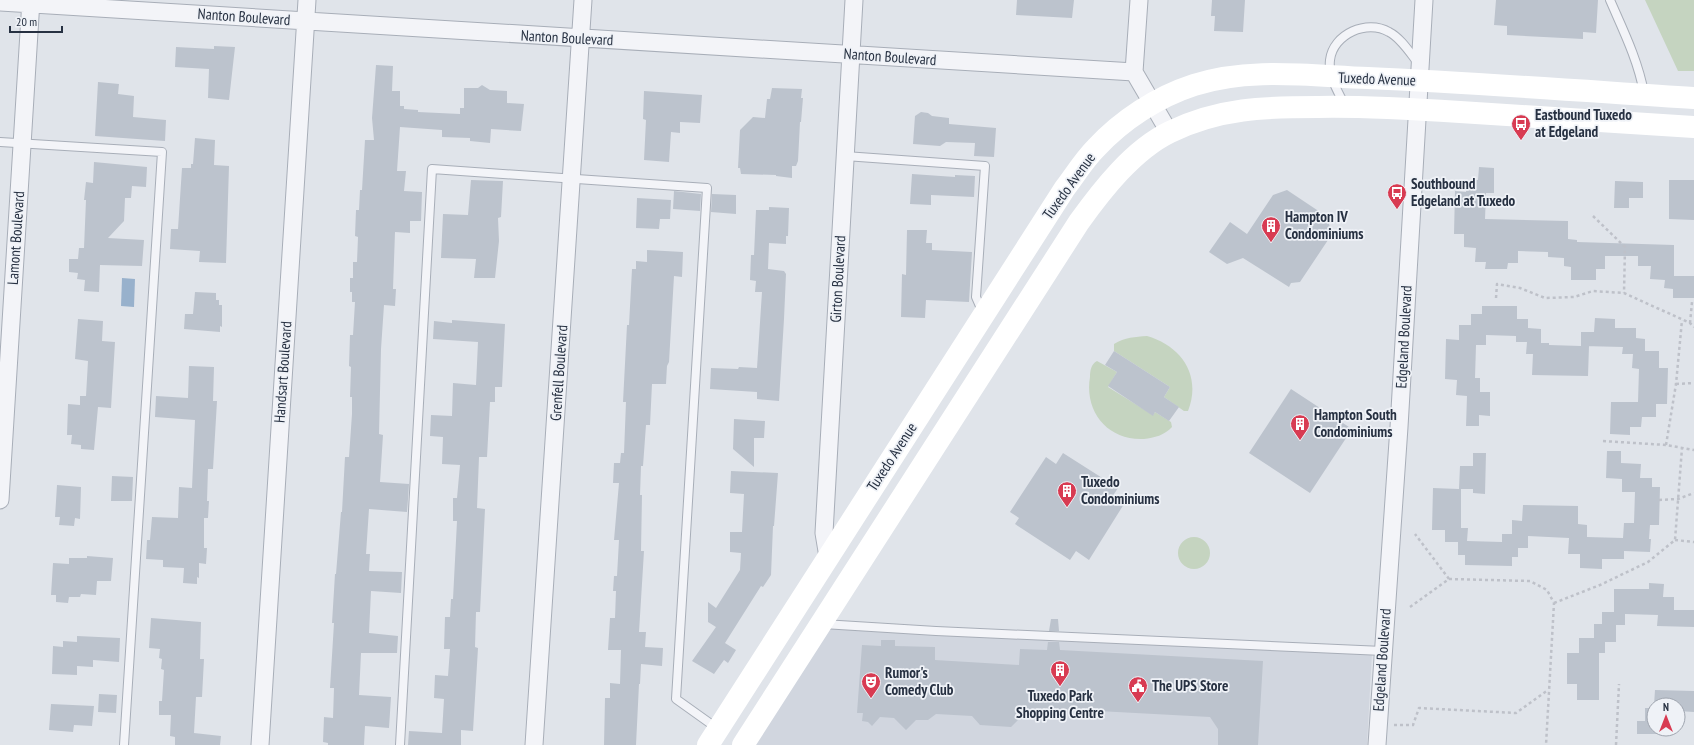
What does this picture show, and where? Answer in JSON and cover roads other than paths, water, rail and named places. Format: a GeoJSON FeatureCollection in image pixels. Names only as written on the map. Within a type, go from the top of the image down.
{"type":"FeatureCollection","features":[{"type":"Feature","properties":{"kind":"main road","name":"Tuxedo Avenue"},"geometry":{"type":"LineString","coordinates":[[713,737],[1053,206],[1081,166],[1110,135],[1152,104],[1195,84],[1248,75],[1282,74],[1331,77],[1419,73],[1644,95],[1694,98]]}},
{"type":"Feature","properties":{"kind":"main road"},"geometry":{"type":"LineString","coordinates":[[1642,124],[1644,95]]}},
{"type":"Feature","properties":{"kind":"main road","name":"Tuxedo Avenue"},"geometry":{"type":"LineString","coordinates":[[743,745],[1083,217],[1099,194],[1125,166],[1155,140],[1169,132],[1196,121],[1242,110],[1266,107],[1345,106],[1417,109],[1694,127]]}},
{"type":"Feature","properties":{"kind":"street","name":"Handsart Boulevard"},"geometry":{"type":"LineString","coordinates":[[260,745],[307,0]]}},
{"type":"Feature","properties":{"kind":"street","name":"Grenfell Boulevard"},"geometry":{"type":"LineString","coordinates":[[534,745],[583,0]]}},
{"type":"Feature","properties":{"kind":"street","name":"Girton Boulevard"},"geometry":{"type":"LineString","coordinates":[[828,557],[824,533],[854,0]]}},
{"type":"Feature","properties":{"kind":"street"},"geometry":{"type":"LineString","coordinates":[[1140,0],[1134,72],[1169,132]]}},
{"type":"Feature","properties":{"kind":"street","name":"Edgeland Boulevard"},"geometry":{"type":"LineString","coordinates":[[1377,745],[1399,427],[1424,0]]}},
{"type":"Feature","properties":{"kind":"street","name":"Nanton Boulevard"},"geometry":{"type":"LineString","coordinates":[[0,2],[31,2],[580,39],[1134,72]]}},
{"type":"Feature","properties":{"kind":"street","name":"Lamont Boulevard"},"geometry":{"type":"LineString","coordinates":[[0,500],[31,2]]}},
{"type":"Feature","properties":{"kind":"lane"},"geometry":{"type":"LineString","coordinates":[[1610,0],[1635,59],[1641,78],[1644,95]]}},
{"type":"Feature","properties":{"kind":"lane"},"geometry":{"type":"LineString","coordinates":[[1345,106],[1331,77],[1330,61],[1336,44],[1345,35],[1364,27],[1378,27],[1389,31],[1396,37],[1419,73]]}},
{"type":"Feature","properties":{"kind":"lane"},"geometry":{"type":"LineString","coordinates":[[0,142],[162,152],[124,745]]}},
{"type":"Feature","properties":{"kind":"lane"},"geometry":{"type":"LineString","coordinates":[[845,156],[984,166],[976,297],[984,315]]}},
{"type":"Feature","properties":{"kind":"lane"},"geometry":{"type":"LineString","coordinates":[[400,745],[432,169],[707,188],[676,699],[713,737]]}},
{"type":"Feature","properties":{"kind":"lane"},"geometry":{"type":"LineString","coordinates":[[821,623],[944,631],[1383,651]]}},
{"type":"Feature","properties":{"kind":"water"},"geometry":{"type":"Polygon","coordinates":[[[122,278],[135,279],[134,307],[121,306],[122,278]]]}},
{"type":"Feature","properties":{"kind":"place","name":"Eastbound Tuxedo at Edgeland"},"geometry":{"type":"Point","coordinates":[1521,141]}},
{"type":"Feature","properties":{"kind":"place","name":"Southbound Edgeland at Tuxedo"},"geometry":{"type":"Point","coordinates":[1397,210]}},
{"type":"Feature","properties":{"kind":"place","name":"Hampton IV Condominiums"},"geometry":{"type":"Point","coordinates":[1271,243]}},
{"type":"Feature","properties":{"kind":"place","name":"Hampton South Condominiums"},"geometry":{"type":"Point","coordinates":[1300,441]}},
{"type":"Feature","properties":{"kind":"place","name":"Tuxedo Condominiums"},"geometry":{"type":"Point","coordinates":[1067,508]}},
{"type":"Feature","properties":{"kind":"place","name":"Tuxedo Park Shopping Centre"},"geometry":{"type":"Point","coordinates":[1060,687]}},
{"type":"Feature","properties":{"kind":"place","name":"Rumor's Comedy Club"},"geometry":{"type":"Point","coordinates":[871,699]}},
{"type":"Feature","properties":{"kind":"place","name":"The UPS Store"},"geometry":{"type":"Point","coordinates":[1138,703]}}]}
